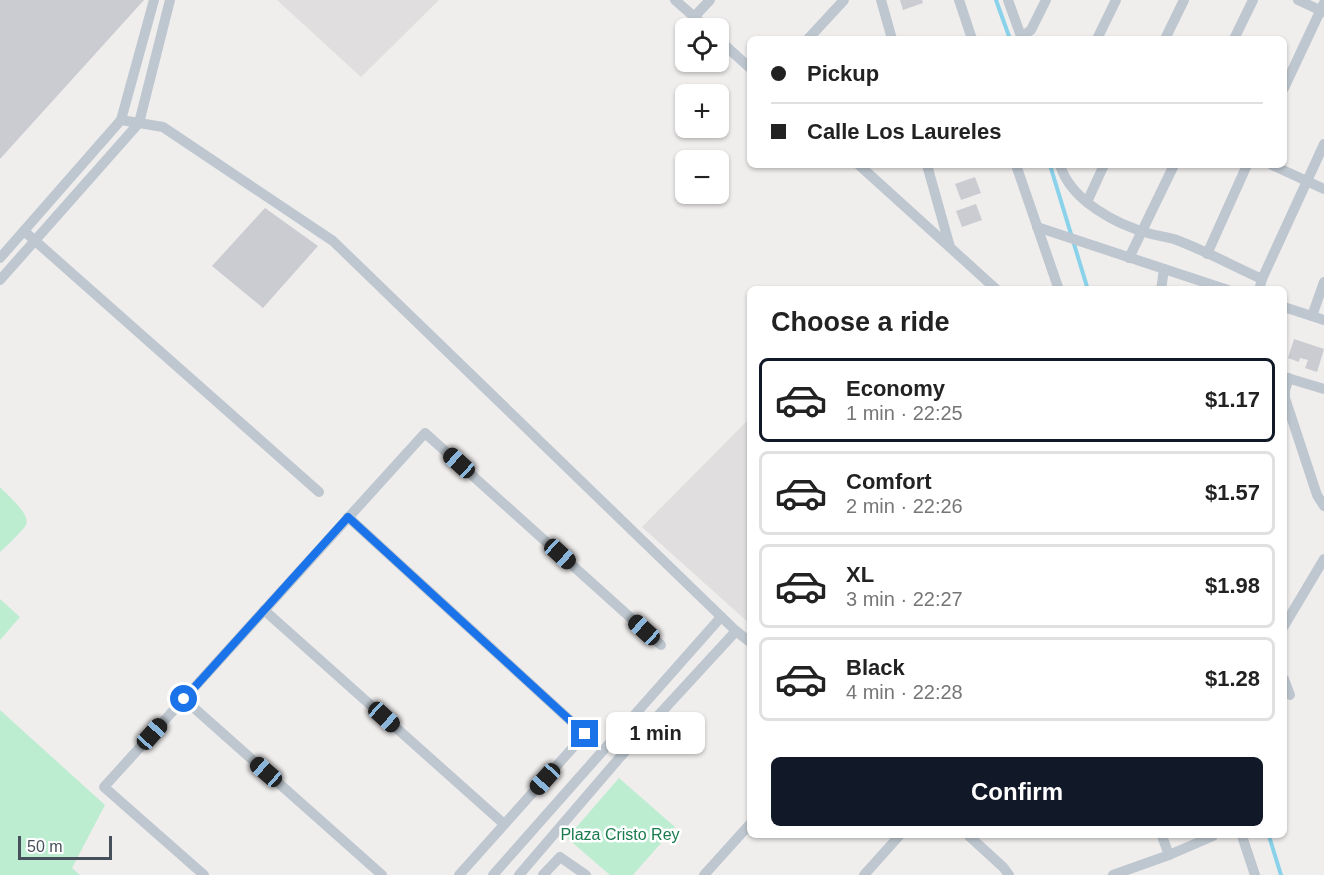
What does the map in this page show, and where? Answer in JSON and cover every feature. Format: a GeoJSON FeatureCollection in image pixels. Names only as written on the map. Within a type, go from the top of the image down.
{"type":"FeatureCollection","features":[{"type":"Feature","properties":{"kind":"street"},"geometry":{"type":"LineString","coordinates":[[0,258],[121,120],[154,0]]}},
{"type":"Feature","properties":{"kind":"street"},"geometry":{"type":"LineString","coordinates":[[0,280],[139,123],[170,0]]}},
{"type":"Feature","properties":{"kind":"street"},"geometry":{"type":"LineString","coordinates":[[675,0],[694,17],[710,0]]}},
{"type":"Feature","properties":{"kind":"street"},"geometry":{"type":"LineString","coordinates":[[811,36],[844,0]]}},
{"type":"Feature","properties":{"kind":"street"},"geometry":{"type":"LineString","coordinates":[[880,0],[891,36]]}},
{"type":"Feature","properties":{"kind":"street"},"geometry":{"type":"LineString","coordinates":[[958,0],[971,36]]}},
{"type":"Feature","properties":{"kind":"street"},"geometry":{"type":"LineString","coordinates":[[1008,0],[1020,36]]}},
{"type":"Feature","properties":{"kind":"street"},"geometry":{"type":"LineString","coordinates":[[1023,36],[1030,30],[1046,0]]}},
{"type":"Feature","properties":{"kind":"street"},"geometry":{"type":"LineString","coordinates":[[1098,36],[1116,0]]}},
{"type":"Feature","properties":{"kind":"street"},"geometry":{"type":"LineString","coordinates":[[1166,36],[1184,0]]}},
{"type":"Feature","properties":{"kind":"street"},"geometry":{"type":"LineString","coordinates":[[1235,36],[1253,0]]}},
{"type":"Feature","properties":{"kind":"street"},"geometry":{"type":"LineString","coordinates":[[1287,82],[1323,9],[1298,0]]}},
{"type":"Feature","properties":{"kind":"street"},"geometry":{"type":"LineString","coordinates":[[729,49],[747,65]]}},
{"type":"Feature","properties":{"kind":"street"},"geometry":{"type":"LineString","coordinates":[[121,120],[163,128],[333,242],[747,640]]}},
{"type":"Feature","properties":{"kind":"street"},"geometry":{"type":"LineString","coordinates":[[1061,168],[1063,176],[1076,193],[1111,218],[1143,232],[1173,239],[1207,254],[1260,284],[1324,144]]}},
{"type":"Feature","properties":{"kind":"street"},"geometry":{"type":"LineString","coordinates":[[862,168],[993,286]]}},
{"type":"Feature","properties":{"kind":"street"},"geometry":{"type":"LineString","coordinates":[[928,168],[950,247]]}},
{"type":"Feature","properties":{"kind":"street"},"geometry":{"type":"LineString","coordinates":[[1017,168],[1058,286]]}},
{"type":"Feature","properties":{"kind":"street"},"geometry":{"type":"LineString","coordinates":[[1087,202],[1103,168]]}},
{"type":"Feature","properties":{"kind":"street"},"geometry":{"type":"LineString","coordinates":[[1129,258],[1173,168]]}},
{"type":"Feature","properties":{"kind":"street"},"geometry":{"type":"LineString","coordinates":[[1207,254],[1246,168]]}},
{"type":"Feature","properties":{"kind":"street"},"geometry":{"type":"LineString","coordinates":[[1279,168],[1324,189]]}},
{"type":"Feature","properties":{"kind":"street"},"geometry":{"type":"LineString","coordinates":[[1037,227],[1216,286]]}},
{"type":"Feature","properties":{"kind":"street"},"geometry":{"type":"LineString","coordinates":[[24,231],[319,492]]}},
{"type":"Feature","properties":{"kind":"street"},"geometry":{"type":"LineString","coordinates":[[1162,286],[1164,269]]}},
{"type":"Feature","properties":{"kind":"street"},"geometry":{"type":"LineString","coordinates":[[1312,316],[1324,282]]}},
{"type":"Feature","properties":{"kind":"street"},"geometry":{"type":"LineString","coordinates":[[1287,308],[1324,320]]}},
{"type":"Feature","properties":{"kind":"street"},"geometry":{"type":"LineString","coordinates":[[1287,377],[1324,389]]}},
{"type":"Feature","properties":{"kind":"street"},"geometry":{"type":"LineString","coordinates":[[1287,404],[1317,495],[1324,506]]}},
{"type":"Feature","properties":{"kind":"street"},"geometry":{"type":"LineString","coordinates":[[204,875],[104,787],[425,432],[661,645]]}},
{"type":"Feature","properties":{"kind":"street"},"geometry":{"type":"LineString","coordinates":[[348,517],[585,734],[459,875]]}},
{"type":"Feature","properties":{"kind":"street"},"geometry":{"type":"LineString","coordinates":[[1287,621],[1324,559]]}},
{"type":"Feature","properties":{"kind":"street"},"geometry":{"type":"LineString","coordinates":[[264,610],[504,824]]}},
{"type":"Feature","properties":{"kind":"street"},"geometry":{"type":"LineString","coordinates":[[493,875],[721,616]]}},
{"type":"Feature","properties":{"kind":"street"},"geometry":{"type":"LineString","coordinates":[[519,875],[621,756],[736,631]]}},
{"type":"Feature","properties":{"kind":"street"},"geometry":{"type":"LineString","coordinates":[[1287,687],[1290,695]]}},
{"type":"Feature","properties":{"kind":"street"},"geometry":{"type":"LineString","coordinates":[[184,699],[382,875]]}},
{"type":"Feature","properties":{"kind":"street"},"geometry":{"type":"LineString","coordinates":[[704,875],[747,827]]}},
{"type":"Feature","properties":{"kind":"street"},"geometry":{"type":"LineString","coordinates":[[864,875],[897,838]]}},
{"type":"Feature","properties":{"kind":"street"},"geometry":{"type":"LineString","coordinates":[[971,838],[1009,875]]}},
{"type":"Feature","properties":{"kind":"street"},"geometry":{"type":"LineString","coordinates":[[1163,838],[1169,855]]}},
{"type":"Feature","properties":{"kind":"street"},"geometry":{"type":"LineString","coordinates":[[1113,875],[1208,838]]}},
{"type":"Feature","properties":{"kind":"street"},"geometry":{"type":"LineString","coordinates":[[1243,838],[1255,875]]}},
{"type":"Feature","properties":{"kind":"street"},"geometry":{"type":"LineString","coordinates":[[543,875],[560,857],[586,875]]}},
{"type":"Feature","properties":{"kind":"shaded area"},"geometry":{"type":"Polygon","coordinates":[[[277,0],[439,0],[361,77],[277,0]]]}},
{"type":"Feature","properties":{"kind":"shaded area"},"geometry":{"type":"Polygon","coordinates":[[[747,421],[747,621],[642,527],[747,421]]]}},
{"type":"Feature","properties":{"kind":"green space"},"geometry":{"type":"Polygon","coordinates":[[[0,487],[22,510],[27,521],[25,527],[0,552],[0,487]]]}},
{"type":"Feature","properties":{"kind":"green space"},"geometry":{"type":"Polygon","coordinates":[[[0,599],[20,617],[0,640],[0,599]]]}},
{"type":"Feature","properties":{"kind":"green space"},"geometry":{"type":"Polygon","coordinates":[[[0,710],[105,805],[72,868],[80,875],[0,875],[0,710]]]}},
{"type":"Feature","properties":{"kind":"green space","name":"Plaza Cristo Rey"},"geometry":{"type":"Polygon","coordinates":[[[619,778],[675,827],[633,875],[610,875],[567,838],[619,778]]]}},
{"type":"Feature","properties":{"kind":"building"},"geometry":{"type":"Polygon","coordinates":[[[0,0],[144,0],[0,159],[0,0]]]}},
{"type":"Feature","properties":{"kind":"building"},"geometry":{"type":"Polygon","coordinates":[[[900,0],[922,0],[923,3],[903,10],[900,0]]]}},
{"type":"Feature","properties":{"kind":"building"},"geometry":{"type":"Polygon","coordinates":[[[975,177],[981,193],[961,200],[955,184],[975,177]]]}},
{"type":"Feature","properties":{"kind":"building"},"geometry":{"type":"Polygon","coordinates":[[[976,204],[982,220],[962,227],[956,211],[976,204]]]}},
{"type":"Feature","properties":{"kind":"building"},"geometry":{"type":"Polygon","coordinates":[[[265,208],[318,246],[263,308],[212,266],[265,208]]]}},
{"type":"Feature","properties":{"kind":"building"},"geometry":{"type":"Polygon","coordinates":[[[1294,339],[1324,349],[1317,372],[1305,368],[1308,360],[1300,358],[1299,362],[1288,358],[1294,339]]]}},
{"type":"Feature","properties":{"kind":"waterway"},"geometry":{"type":"LineString","coordinates":[[996,0],[1009,36]]}},
{"type":"Feature","properties":{"kind":"waterway"},"geometry":{"type":"LineString","coordinates":[[1051,168],[1087,286]]}},
{"type":"Feature","properties":{"kind":"waterway"},"geometry":{"type":"LineString","coordinates":[[1270,838],[1281,875]]}},
{"type":"Feature","properties":{"kind":"route"},"geometry":{"type":"LineString","coordinates":[[184,699],[348,517],[585,734]]}}]}
